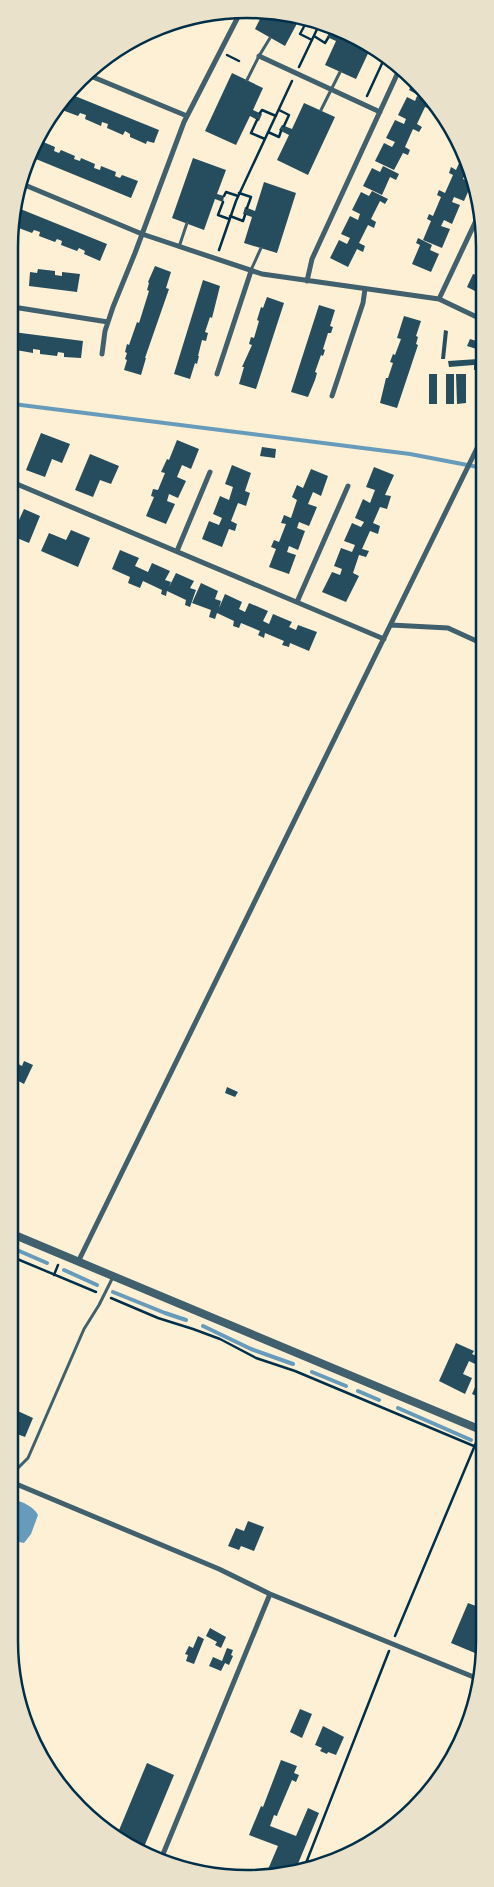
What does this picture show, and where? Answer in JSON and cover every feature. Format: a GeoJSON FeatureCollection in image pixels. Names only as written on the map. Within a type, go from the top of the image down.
{"type":"FeatureCollection","features":[{"type":"Feature","properties":{"kind":"street"},"geometry":{"type":"LineString","coordinates":[[102,354],[108,322],[187,116],[237,18]]}},
{"type":"Feature","properties":{"kind":"street"},"geometry":{"type":"LineString","coordinates":[[259,56],[380,112]]}},
{"type":"Feature","properties":{"kind":"street"},"geometry":{"type":"LineString","coordinates":[[307,281],[312,259],[397,74]]}},
{"type":"Feature","properties":{"kind":"street"},"geometry":{"type":"LineString","coordinates":[[93,77],[187,116]]}},
{"type":"Feature","properties":{"kind":"street"},"geometry":{"type":"LineString","coordinates":[[26,186],[142,234],[251,271],[439,300],[476,317]]}},
{"type":"Feature","properties":{"kind":"street"},"geometry":{"type":"LineString","coordinates":[[439,300],[475,222]]}},
{"type":"Feature","properties":{"kind":"street"},"geometry":{"type":"LineString","coordinates":[[217,374],[251,271]]}},
{"type":"Feature","properties":{"kind":"street"},"geometry":{"type":"LineString","coordinates":[[332,396],[363,303],[365,289]]}},
{"type":"Feature","properties":{"kind":"street"},"geometry":{"type":"LineString","coordinates":[[18,308],[108,322]]}},
{"type":"Feature","properties":{"kind":"street"},"geometry":{"type":"LineString","coordinates":[[78,1262],[476,450]]}},
{"type":"Feature","properties":{"kind":"street"},"geometry":{"type":"LineString","coordinates":[[177,551],[210,472]]}},
{"type":"Feature","properties":{"kind":"street"},"geometry":{"type":"LineString","coordinates":[[18,485],[384,639]]}},
{"type":"Feature","properties":{"kind":"street"},"geometry":{"type":"LineString","coordinates":[[297,602],[348,486]]}},
{"type":"Feature","properties":{"kind":"street"},"geometry":{"type":"LineString","coordinates":[[391,625],[448,628],[476,641]]}},
{"type":"Feature","properties":{"kind":"street"},"geometry":{"type":"LineString","coordinates":[[18,1236],[476,1428]]}},
{"type":"Feature","properties":{"kind":"street"},"geometry":{"type":"LineString","coordinates":[[18,1484],[219,1569],[270,1594],[474,1677]]}},
{"type":"Feature","properties":{"kind":"street"},"geometry":{"type":"LineString","coordinates":[[163,1854],[270,1594]]}},
{"type":"Feature","properties":{"kind":"lane"},"geometry":{"type":"LineString","coordinates":[[248,80],[270,38]]}},
{"type":"Feature","properties":{"kind":"lane"},"geometry":{"type":"LineString","coordinates":[[321,110],[340,72]]}},
{"type":"Feature","properties":{"kind":"lane"},"geometry":{"type":"LineString","coordinates":[[179,247],[187,224]]}},
{"type":"Feature","properties":{"kind":"lane"},"geometry":{"type":"LineString","coordinates":[[251,271],[260,248]]}},
{"type":"Feature","properties":{"kind":"lane"},"geometry":{"type":"LineString","coordinates":[[18,1468],[28,1458],[84,1329],[113,1276]]}},
{"type":"Feature","properties":{"kind":"path"},"geometry":{"type":"LineString","coordinates":[[305,25],[300,34],[325,43],[328,38]]}},
{"type":"Feature","properties":{"kind":"path"},"geometry":{"type":"LineString","coordinates":[[299,68],[317,29]]}},
{"type":"Feature","properties":{"kind":"path"},"geometry":{"type":"LineString","coordinates":[[226,55],[239,61]]}},
{"type":"Feature","properties":{"kind":"path"},"geometry":{"type":"LineString","coordinates":[[365,100],[382,62]]}},
{"type":"Feature","properties":{"kind":"path"},"geometry":{"type":"LineString","coordinates":[[218,252],[239,195],[292,81]]}},
{"type":"Feature","properties":{"kind":"path"},"geometry":{"type":"LineString","coordinates":[[260,113],[262,110],[276,116]]}},
{"type":"Feature","properties":{"kind":"path"},"geometry":{"type":"LineString","coordinates":[[279,110],[289,115],[284,126]]}},
{"type":"Feature","properties":{"kind":"path"},"geometry":{"type":"LineString","coordinates":[[257,120],[251,132],[265,139]]}},
{"type":"Feature","properties":{"kind":"path"},"geometry":{"type":"LineString","coordinates":[[268,132],[279,137],[281,131]]}},
{"type":"Feature","properties":{"kind":"path"},"geometry":{"type":"LineString","coordinates":[[224,196],[226,192],[251,197],[247,208]]}},
{"type":"Feature","properties":{"kind":"path"},"geometry":{"type":"LineString","coordinates":[[222,202],[218,215],[243,221],[245,215]]}},
{"type":"Feature","properties":{"kind":"path"},"geometry":{"type":"LineString","coordinates":[[18,1259],[158,1318],[211,1336],[256,1358],[295,1371],[474,1446]]}},
{"type":"Feature","properties":{"kind":"path"},"geometry":{"type":"LineString","coordinates":[[54,1275],[59,1263]]}},
{"type":"Feature","properties":{"kind":"path"},"geometry":{"type":"LineString","coordinates":[[306,1862],[391,1645],[476,1441]]}},
{"type":"Feature","properties":{"kind":"water"},"geometry":{"type":"Polygon","coordinates":[[[18,1501],[34,1509],[38,1515],[31,1534],[24,1543],[18,1542],[18,1501]]]}},
{"type":"Feature","properties":{"kind":"building"},"geometry":{"type":"Polygon","coordinates":[[[260,18],[297,23],[285,46],[255,29],[260,18]]]}},
{"type":"Feature","properties":{"kind":"building"},"geometry":{"type":"Polygon","coordinates":[[[329,33],[335,35],[369,52],[356,79],[325,65],[336,41],[327,37],[329,33]]]}},
{"type":"Feature","properties":{"kind":"building"},"geometry":{"type":"Polygon","coordinates":[[[232,73],[263,88],[253,110],[262,114],[259,121],[250,116],[236,145],[205,131],[232,73]]]}},
{"type":"Feature","properties":{"kind":"building"},"geometry":{"type":"Polygon","coordinates":[[[411,87],[420,96],[409,90],[411,87]]]}},
{"type":"Feature","properties":{"kind":"building"},"geometry":{"type":"Polygon","coordinates":[[[74,96],[159,130],[154,143],[147,141],[146,144],[130,137],[130,134],[125,131],[123,135],[107,128],[108,124],[102,122],[101,126],[85,119],[86,115],[80,113],[78,116],[63,110],[74,96]]]}},
{"type":"Feature","properties":{"kind":"building"},"geometry":{"type":"Polygon","coordinates":[[[417,96],[422,99],[430,109],[425,107],[417,124],[422,127],[419,132],[413,129],[405,147],[410,150],[408,155],[403,153],[394,170],[375,161],[384,143],[392,147],[395,142],[386,138],[395,120],[404,124],[406,119],[398,115],[407,97],[415,101],[417,96]]]}},
{"type":"Feature","properties":{"kind":"building"},"geometry":{"type":"Polygon","coordinates":[[[304,103],[335,117],[308,175],[277,160],[289,135],[279,130],[282,125],[292,129],[304,103]]]}},
{"type":"Feature","properties":{"kind":"building"},"geometry":{"type":"Polygon","coordinates":[[[43,142],[55,147],[54,151],[59,153],[61,150],[75,156],[74,159],[80,161],[81,158],[95,164],[94,168],[100,170],[101,166],[116,172],[115,176],[120,178],[122,175],[138,181],[131,198],[35,159],[43,142]]]}},
{"type":"Feature","properties":{"kind":"building"},"geometry":{"type":"Polygon","coordinates":[[[193,158],[226,170],[217,194],[224,196],[223,202],[215,199],[204,230],[172,218],[193,158]]]}},
{"type":"Feature","properties":{"kind":"building"},"geometry":{"type":"Polygon","coordinates":[[[460,161],[465,175],[463,179],[467,181],[469,189],[464,201],[454,197],[452,202],[460,205],[452,224],[444,220],[441,226],[450,229],[442,248],[423,240],[431,221],[427,219],[429,214],[433,216],[441,197],[437,195],[439,190],[445,193],[453,175],[449,173],[451,167],[456,170],[460,161]]]}},
{"type":"Feature","properties":{"kind":"building"},"geometry":{"type":"Polygon","coordinates":[[[383,166],[399,174],[396,180],[390,177],[382,195],[363,186],[372,168],[380,172],[383,166]]]}},
{"type":"Feature","properties":{"kind":"building"},"geometry":{"type":"Polygon","coordinates":[[[264,182],[296,193],[277,253],[244,243],[252,217],[243,214],[245,207],[255,211],[264,182]]]}},
{"type":"Feature","properties":{"kind":"building"},"geometry":{"type":"Polygon","coordinates":[[[372,191],[388,199],[385,204],[380,201],[371,219],[376,222],[374,228],[368,225],[359,243],[365,246],[363,252],[357,249],[348,267],[330,258],[339,240],[347,244],[350,238],[341,234],[350,216],[358,220],[360,214],[352,210],[361,192],[369,196],[372,191]]]}},
{"type":"Feature","properties":{"kind":"building"},"geometry":{"type":"Polygon","coordinates":[[[21,209],[107,244],[100,261],[84,254],[85,251],[79,248],[77,251],[61,245],[62,241],[57,239],[55,242],[39,236],[40,232],[34,230],[32,233],[18,228],[21,209]]]}},
{"type":"Feature","properties":{"kind":"building"},"geometry":{"type":"Polygon","coordinates":[[[418,238],[432,245],[430,250],[439,254],[431,272],[412,264],[420,245],[416,243],[418,238]]]}},
{"type":"Feature","properties":{"kind":"building"},"geometry":{"type":"Polygon","coordinates":[[[155,266],[171,272],[166,288],[169,289],[141,375],[124,370],[127,360],[125,359],[127,353],[125,352],[137,322],[139,323],[149,291],[147,290],[148,282],[155,266]]]}},
{"type":"Feature","properties":{"kind":"building"},"geometry":{"type":"Polygon","coordinates":[[[38,269],[55,271],[55,275],[62,276],[62,272],[80,274],[77,292],[29,286],[30,272],[37,273],[38,269]]]}},
{"type":"Feature","properties":{"kind":"building"},"geometry":{"type":"Polygon","coordinates":[[[473,274],[476,275],[476,292],[467,287],[473,274]]]}},
{"type":"Feature","properties":{"kind":"building"},"geometry":{"type":"Polygon","coordinates":[[[203,280],[220,286],[212,318],[210,317],[205,332],[208,333],[206,341],[202,340],[197,364],[195,363],[190,379],[174,374],[203,280]]]}},
{"type":"Feature","properties":{"kind":"building"},"geometry":{"type":"Polygon","coordinates":[[[267,297],[284,303],[256,389],[239,384],[244,367],[242,367],[252,345],[249,344],[251,337],[254,338],[261,307],[263,308],[267,297]]]}},
{"type":"Feature","properties":{"kind":"building"},"geometry":{"type":"Polygon","coordinates":[[[319,305],[335,310],[330,326],[333,327],[331,333],[328,333],[323,349],[325,350],[323,356],[321,355],[315,372],[317,373],[315,380],[308,397],[291,392],[319,305]]]}},
{"type":"Feature","properties":{"kind":"building"},"geometry":{"type":"Polygon","coordinates":[[[404,316],[421,321],[416,336],[418,337],[416,344],[418,345],[397,408],[380,403],[386,378],[388,378],[393,363],[390,362],[401,339],[397,338],[404,316]]]}},
{"type":"Feature","properties":{"kind":"building"},"geometry":{"type":"Polygon","coordinates":[[[444,330],[448,331],[445,359],[441,359],[444,330]]]}},
{"type":"Feature","properties":{"kind":"building"},"geometry":{"type":"Polygon","coordinates":[[[18,333],[83,341],[81,358],[64,357],[64,353],[58,352],[57,356],[40,354],[40,350],[33,349],[33,353],[18,350],[18,333]]]}},
{"type":"Feature","properties":{"kind":"building"},"geometry":{"type":"Polygon","coordinates":[[[470,339],[476,341],[476,349],[467,346],[470,339]]]}},
{"type":"Feature","properties":{"kind":"building"},"geometry":{"type":"Polygon","coordinates":[[[476,359],[476,370],[474,370],[474,365],[449,367],[448,361],[476,359]]]}},
{"type":"Feature","properties":{"kind":"building"},"geometry":{"type":"Polygon","coordinates":[[[429,374],[437,374],[437,404],[429,404],[429,374]]]}},
{"type":"Feature","properties":{"kind":"building"},"geometry":{"type":"Polygon","coordinates":[[[446,374],[454,374],[454,404],[446,404],[446,374]]]}},
{"type":"Feature","properties":{"kind":"building"},"geometry":{"type":"Polygon","coordinates":[[[456,374],[466,374],[466,403],[457,404],[456,374]]]}},
{"type":"Feature","properties":{"kind":"building"},"geometry":{"type":"Polygon","coordinates":[[[41,433],[70,444],[62,463],[52,459],[45,477],[26,470],[41,433]]]}},
{"type":"Feature","properties":{"kind":"building"},"geometry":{"type":"Polygon","coordinates":[[[177,440],[199,449],[191,469],[182,465],[177,477],[186,481],[178,498],[169,494],[167,501],[175,504],[166,524],[146,516],[154,497],[151,496],[153,489],[158,490],[165,473],[161,472],[167,459],[169,460],[177,440]]]}},
{"type":"Feature","properties":{"kind":"building"},"geometry":{"type":"Polygon","coordinates":[[[262,447],[276,449],[275,458],[260,456],[262,447]]]}},
{"type":"Feature","properties":{"kind":"building"},"geometry":{"type":"Polygon","coordinates":[[[90,454],[119,466],[111,484],[100,480],[93,497],[75,490],[90,454]]]}},
{"type":"Feature","properties":{"kind":"building"},"geometry":{"type":"Polygon","coordinates":[[[232,465],[251,473],[245,491],[250,493],[246,506],[238,503],[231,521],[237,524],[235,531],[229,529],[222,547],[202,539],[209,521],[219,525],[222,518],[213,514],[220,496],[229,500],[233,487],[225,484],[232,465]]]}},
{"type":"Feature","properties":{"kind":"building"},"geometry":{"type":"Polygon","coordinates":[[[374,467],[394,475],[385,495],[391,496],[387,509],[380,507],[373,523],[380,526],[378,534],[370,531],[362,549],[369,551],[366,557],[359,555],[353,573],[359,576],[346,602],[322,592],[332,572],[340,575],[342,569],[334,566],[341,548],[352,552],[355,545],[344,541],[352,523],[361,527],[364,522],[355,518],[363,499],[370,503],[375,490],[366,487],[374,467]]]}},
{"type":"Feature","properties":{"kind":"building"},"geometry":{"type":"Polygon","coordinates":[[[311,469],[328,476],[321,496],[313,492],[308,504],[317,507],[309,526],[299,522],[297,528],[305,531],[298,550],[289,546],[287,552],[296,555],[289,574],[269,567],[276,549],[271,547],[274,540],[279,542],[286,524],[281,523],[284,515],[291,518],[297,500],[292,497],[297,485],[303,488],[311,469]]]}},
{"type":"Feature","properties":{"kind":"building"},"geometry":{"type":"Polygon","coordinates":[[[24,509],[40,516],[29,543],[18,538],[19,520],[24,509]]]}},
{"type":"Feature","properties":{"kind":"building"},"geometry":{"type":"Polygon","coordinates":[[[71,530],[90,538],[78,567],[41,551],[49,533],[66,540],[71,530]]]}},
{"type":"Feature","properties":{"kind":"building"},"geometry":{"type":"Polygon","coordinates":[[[120,550],[139,558],[135,566],[148,572],[152,563],[170,571],[165,580],[171,582],[169,587],[176,573],[194,581],[190,588],[196,590],[190,607],[185,605],[186,600],[167,591],[166,596],[161,594],[162,590],[143,581],[140,588],[128,583],[130,577],[112,569],[120,550]]]}},
{"type":"Feature","properties":{"kind":"building"},"geometry":{"type":"Polygon","coordinates":[[[201,583],[218,591],[215,599],[221,601],[219,608],[225,594],[242,602],[239,609],[245,612],[249,603],[268,611],[263,621],[269,624],[273,614],[292,622],[289,627],[296,630],[298,625],[317,632],[309,651],[290,643],[289,647],[282,645],[284,641],[265,633],[264,638],[258,635],[260,631],[241,623],[239,628],[233,626],[234,621],[217,613],[215,619],[209,617],[211,610],[192,603],[201,583]]]}},
{"type":"Feature","properties":{"kind":"building"},"geometry":{"type":"Polygon","coordinates":[[[24,1061],[33,1065],[24,1084],[18,1081],[18,1064],[22,1066],[24,1061]]]}},
{"type":"Feature","properties":{"kind":"building"},"geometry":{"type":"Polygon","coordinates":[[[227,1087],[238,1092],[235,1097],[225,1093],[227,1087]]]}},
{"type":"Feature","properties":{"kind":"building"},"geometry":{"type":"Polygon","coordinates":[[[456,1343],[474,1351],[472,1354],[476,1356],[476,1364],[469,1361],[463,1374],[472,1378],[465,1394],[439,1381],[456,1343]]]}},
{"type":"Feature","properties":{"kind":"building"},"geometry":{"type":"Polygon","coordinates":[[[476,1385],[476,1396],[472,1394],[476,1385]]]}},
{"type":"Feature","properties":{"kind":"building"},"geometry":{"type":"Polygon","coordinates":[[[18,1411],[33,1418],[25,1437],[18,1434],[18,1411]]]}},
{"type":"Feature","properties":{"kind":"building"},"geometry":{"type":"Polygon","coordinates":[[[248,1521],[264,1527],[254,1551],[241,1546],[239,1550],[228,1546],[236,1528],[244,1531],[248,1521]]]}},
{"type":"Feature","properties":{"kind":"building"},"geometry":{"type":"Polygon","coordinates":[[[468,1603],[476,1606],[475,1653],[451,1643],[468,1603]]]}},
{"type":"Feature","properties":{"kind":"building"},"geometry":{"type":"Polygon","coordinates":[[[210,1628],[226,1637],[221,1648],[215,1645],[217,1642],[206,1636],[210,1628]]]}},
{"type":"Feature","properties":{"kind":"building"},"geometry":{"type":"Polygon","coordinates":[[[198,1636],[204,1639],[194,1664],[186,1661],[188,1655],[185,1654],[189,1646],[193,1648],[198,1636]]]}},
{"type":"Feature","properties":{"kind":"building"},"geometry":{"type":"Polygon","coordinates":[[[227,1648],[233,1650],[231,1655],[233,1656],[229,1665],[225,1663],[221,1671],[209,1666],[213,1657],[222,1661],[227,1648]]]}},
{"type":"Feature","properties":{"kind":"building"},"geometry":{"type":"Polygon","coordinates":[[[300,1709],[312,1714],[302,1738],[290,1732],[300,1709]]]}},
{"type":"Feature","properties":{"kind":"building"},"geometry":{"type":"Polygon","coordinates":[[[323,1726],[344,1737],[336,1755],[320,1751],[322,1748],[315,1745],[323,1726]]]}},
{"type":"Feature","properties":{"kind":"building"},"geometry":{"type":"Polygon","coordinates":[[[281,1760],[297,1766],[294,1773],[299,1775],[296,1782],[292,1780],[277,1816],[274,1815],[270,1826],[296,1836],[308,1808],[319,1813],[298,1864],[268,1869],[278,1846],[249,1835],[261,1806],[263,1807],[281,1760]]]}},
{"type":"Feature","properties":{"kind":"building"},"geometry":{"type":"Polygon","coordinates":[[[147,1763],[174,1775],[145,1846],[119,1831],[147,1763]]]}},
{"type":"Feature","properties":{"kind":"waterway"},"geometry":{"type":"LineString","coordinates":[[18,405],[410,454],[476,467]]}},
{"type":"Feature","properties":{"kind":"waterway"},"geometry":{"type":"LineString","coordinates":[[18,1250],[47,1263]]}},
{"type":"Feature","properties":{"kind":"waterway"},"geometry":{"type":"LineString","coordinates":[[64,1270],[97,1285]]}},
{"type":"Feature","properties":{"kind":"waterway"},"geometry":{"type":"LineString","coordinates":[[113,1292],[186,1320]]}},
{"type":"Feature","properties":{"kind":"waterway"},"geometry":{"type":"LineString","coordinates":[[203,1326],[251,1349],[293,1364]]}},
{"type":"Feature","properties":{"kind":"waterway"},"geometry":{"type":"LineString","coordinates":[[312,1372],[346,1386]]}},
{"type":"Feature","properties":{"kind":"waterway"},"geometry":{"type":"LineString","coordinates":[[358,1391],[379,1400]]}},
{"type":"Feature","properties":{"kind":"waterway"},"geometry":{"type":"LineString","coordinates":[[398,1408],[471,1440]]}}]}
